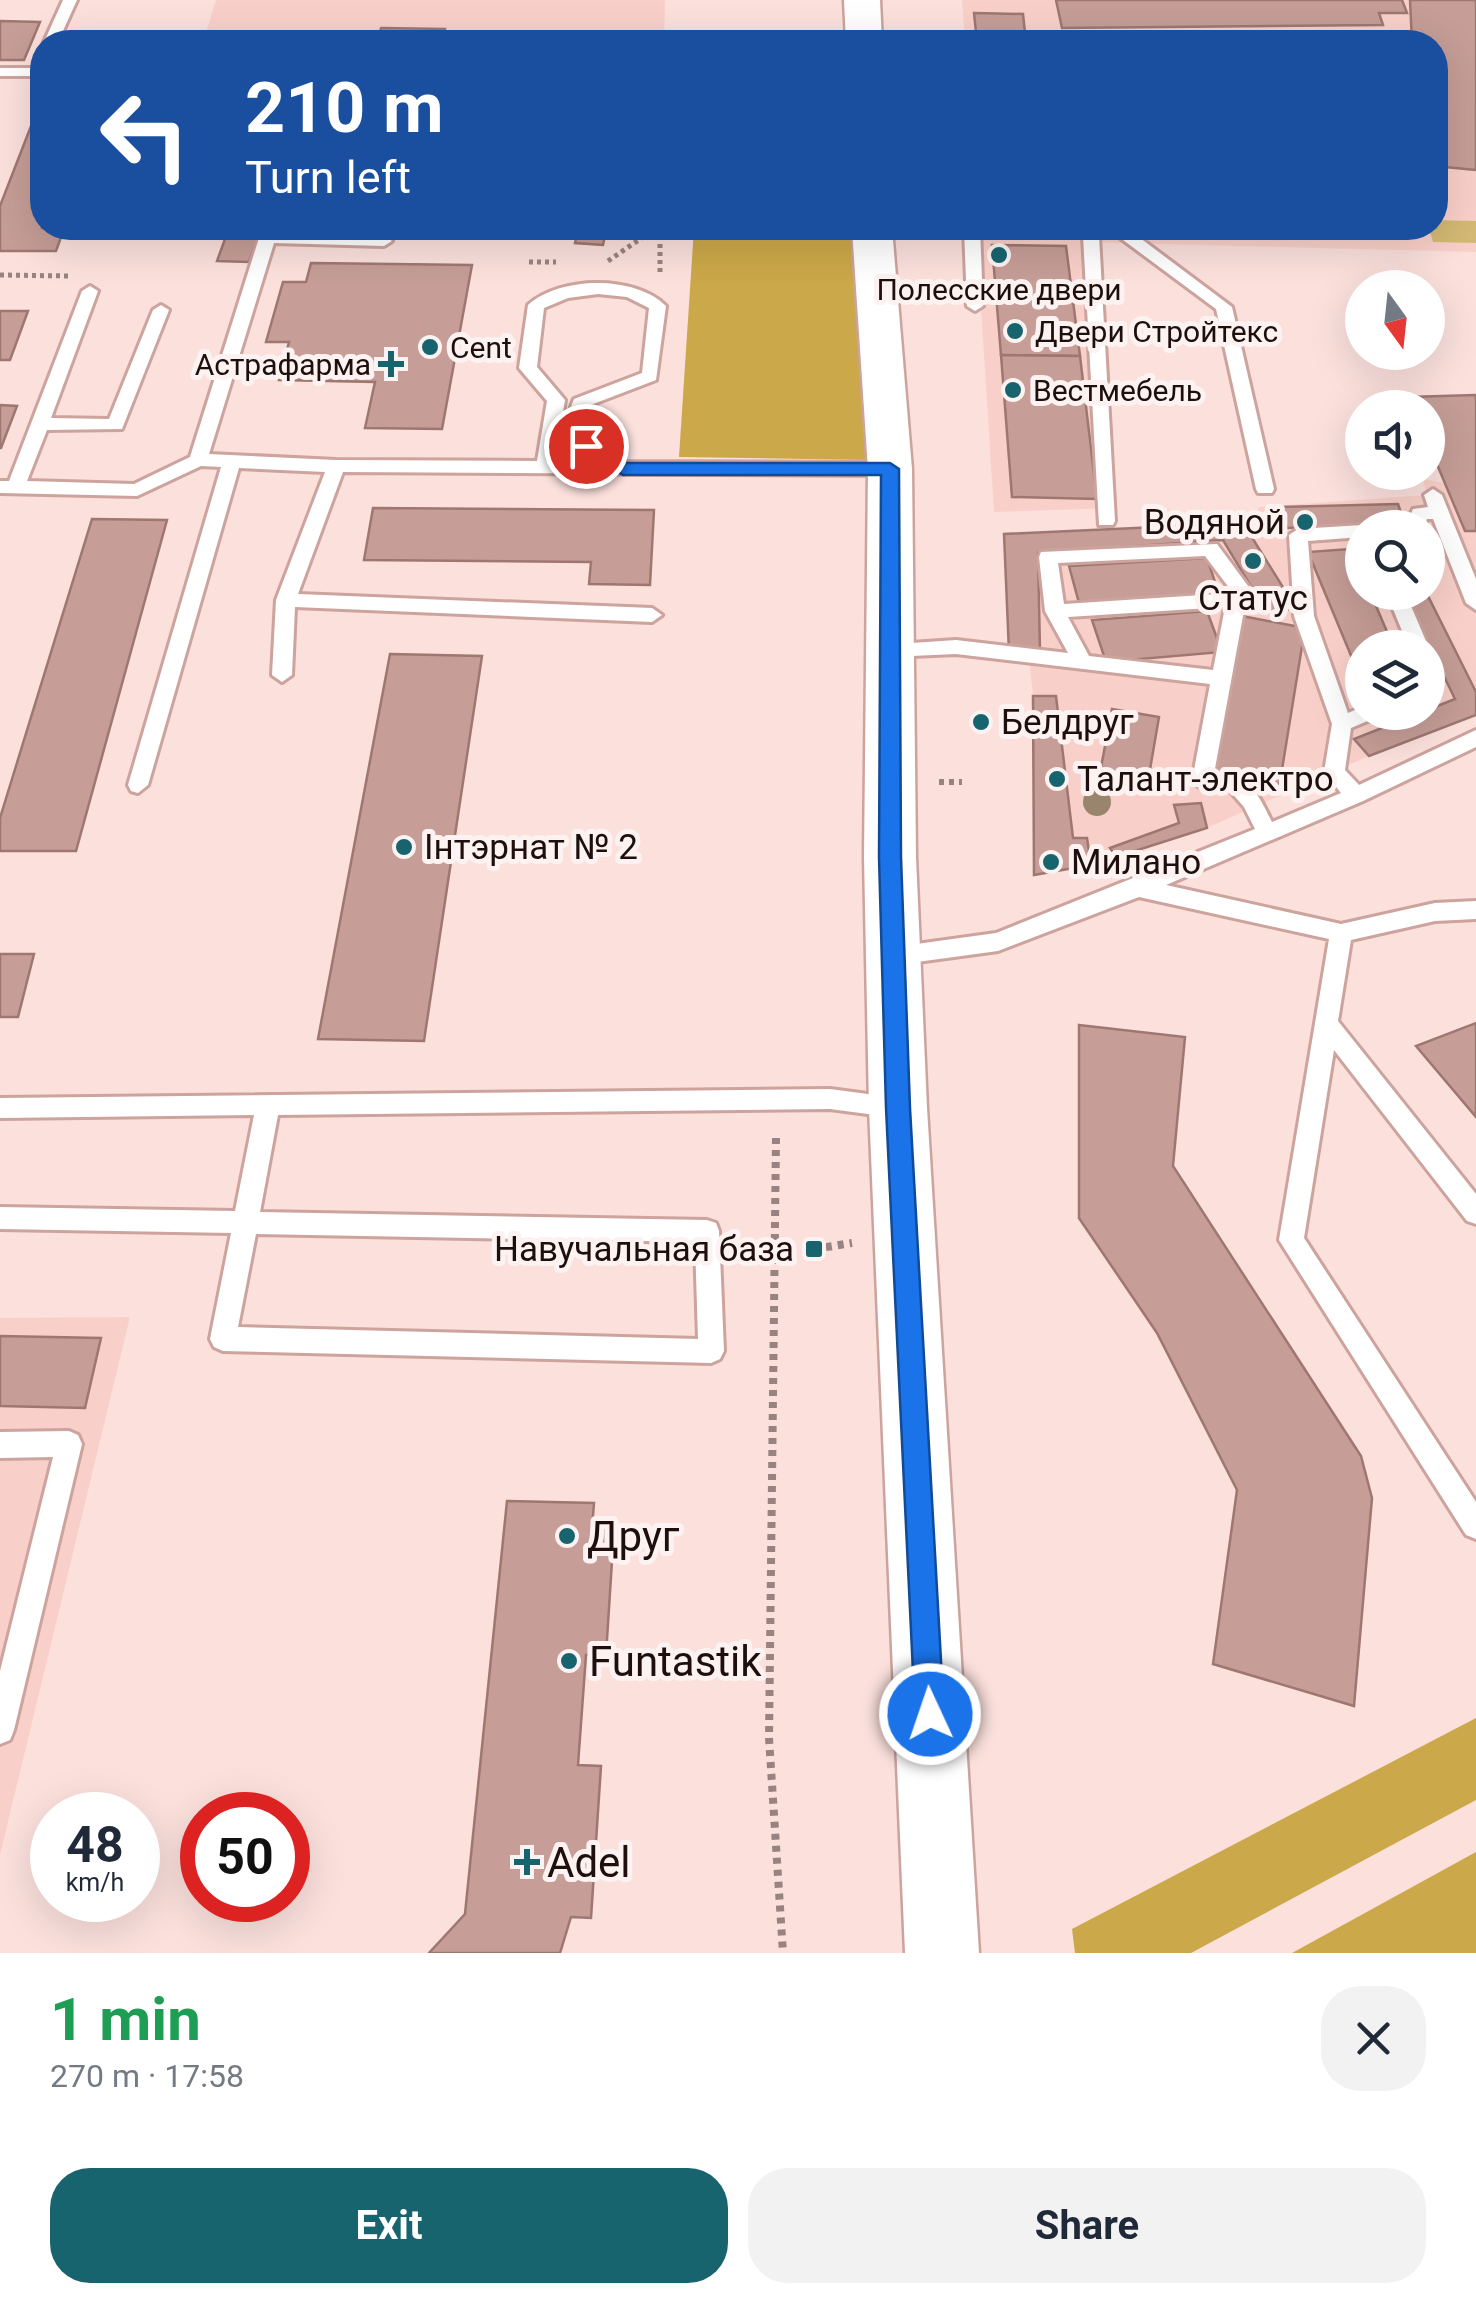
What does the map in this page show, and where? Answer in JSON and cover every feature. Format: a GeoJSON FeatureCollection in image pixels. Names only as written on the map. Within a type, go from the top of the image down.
{"type":"FeatureCollection","features":[{"type":"Feature","properties":{"kind":"main road"},"geometry":{"type":"LineString","coordinates":[[862,0],[863,30]]}},
{"type":"Feature","properties":{"kind":"main road"},"geometry":{"type":"LineString","coordinates":[[873,240],[890,469],[889,650],[898,1108],[942,1953]]}},
{"type":"Feature","properties":{"kind":"lane"},"geometry":{"type":"LineString","coordinates":[[56,30],[70,0]]}},
{"type":"Feature","properties":{"kind":"lane"},"geometry":{"type":"LineString","coordinates":[[0,72],[30,72]]}},
{"type":"Feature","properties":{"kind":"lane"},"geometry":{"type":"LineString","coordinates":[[198,460],[266,240]]}},
{"type":"Feature","properties":{"kind":"lane"},"geometry":{"type":"LineString","coordinates":[[345,240],[384,241]]}},
{"type":"Feature","properties":{"kind":"lane"},"geometry":{"type":"LineString","coordinates":[[972,240],[975,306]]}},
{"type":"Feature","properties":{"kind":"lane"},"geometry":{"type":"LineString","coordinates":[[1092,240],[1106,520]]}},
{"type":"Feature","properties":{"kind":"lane"},"geometry":{"type":"LineString","coordinates":[[1132,240],[1224,307],[1266,489]]}},
{"type":"Feature","properties":{"kind":"lane"},"geometry":{"type":"LineString","coordinates":[[90,290],[40,424],[8,487],[137,490],[198,460],[336,466],[890,469]]}},
{"type":"Feature","properties":{"kind":"lane"},"geometry":{"type":"LineString","coordinates":[[546,468],[556,400],[528,368],[536,305],[556,294],[583,290],[646,296],[658,306],[650,376],[580,403],[574,422],[580,439],[593,453],[623,469]]}},
{"type":"Feature","properties":{"kind":"lane"},"geometry":{"type":"LineString","coordinates":[[40,424],[116,426],[161,310]]}},
{"type":"Feature","properties":{"kind":"lane"},"geometry":{"type":"LineString","coordinates":[[138,785],[232,462]]}},
{"type":"Feature","properties":{"kind":"lane"},"geometry":{"type":"LineString","coordinates":[[282,676],[286,600],[336,466]]}},
{"type":"Feature","properties":{"kind":"lane"},"geometry":{"type":"LineString","coordinates":[[1445,524],[1476,603]]}},
{"type":"Feature","properties":{"kind":"lane"},"geometry":{"type":"LineString","coordinates":[[1345,532],[1298,535],[1304,616],[1342,724],[1334,772],[1356,795]]}},
{"type":"Feature","properties":{"kind":"lane"},"geometry":{"type":"LineString","coordinates":[[1056,611],[1247,598],[1210,548],[1048,557],[1056,611],[1084,662]]}},
{"type":"Feature","properties":{"kind":"lane"},"geometry":{"type":"LineString","coordinates":[[286,600],[652,615]]}},
{"type":"Feature","properties":{"kind":"lane"},"geometry":{"type":"LineString","coordinates":[[1236,600],[1202,781],[1236,784],[1252,802],[1266,832]]}},
{"type":"Feature","properties":{"kind":"lane"},"geometry":{"type":"LineString","coordinates":[[889,650],[956,647],[1219,678]]}},
{"type":"Feature","properties":{"kind":"lane"},"geometry":{"type":"LineString","coordinates":[[895,956],[998,942],[1138,888],[1356,795],[1476,738]]}},
{"type":"Feature","properties":{"kind":"lane"},"geometry":{"type":"LineString","coordinates":[[1138,888],[1341,933],[1435,912],[1476,910]]}},
{"type":"Feature","properties":{"kind":"lane"},"geometry":{"type":"LineString","coordinates":[[1341,933],[1291,1240],[1476,1526]]}},
{"type":"Feature","properties":{"kind":"lane"},"geometry":{"type":"LineString","coordinates":[[1326,1023],[1476,1214]]}},
{"type":"Feature","properties":{"kind":"lane"},"geometry":{"type":"LineString","coordinates":[[0,1108],[830,1099],[898,1108]]}},
{"type":"Feature","properties":{"kind":"lane"},"geometry":{"type":"LineString","coordinates":[[0,1218],[245,1222],[707,1231],[711,1352],[223,1339],[245,1222],[268,1105]]}},
{"type":"Feature","properties":{"kind":"lane"},"geometry":{"type":"LineString","coordinates":[[0,1445],[69,1444],[0,1730]]}},
{"type":"Feature","properties":{"kind":"path"},"geometry":{"type":"LineString","coordinates":[[608,261],[640,240]]}},
{"type":"Feature","properties":{"kind":"path"},"geometry":{"type":"LineString","coordinates":[[646,296],[660,281],[658,240]]}},
{"type":"Feature","properties":{"kind":"path"},"geometry":{"type":"LineString","coordinates":[[529,262],[568,262]]}},
{"type":"Feature","properties":{"kind":"path"},"geometry":{"type":"LineString","coordinates":[[0,275],[76,276]]}},
{"type":"Feature","properties":{"kind":"path"},"geometry":{"type":"LineString","coordinates":[[776,1138],[770,1738],[783,1953]]}},
{"type":"Feature","properties":{"kind":"shaded area"},"geometry":{"type":"Polygon","coordinates":[[[216,0],[665,0],[664,30],[207,30],[216,0]]]}},
{"type":"Feature","properties":{"kind":"shaded area"},"geometry":{"type":"Polygon","coordinates":[[[962,0],[1476,0],[1476,252],[1082,242],[1114,508],[994,512],[977,240],[1448,240],[1448,30],[964,30],[962,0]]]}},
{"type":"Feature","properties":{"kind":"shaded area"},"geometry":{"type":"Polygon","coordinates":[[[1448,220],[1476,221],[1476,243],[1433,242],[1448,240],[1448,220]]]}},
{"type":"Feature","properties":{"kind":"shaded area"},"geometry":{"type":"Polygon","coordinates":[[[693,240],[863,240],[869,460],[679,457],[693,240]]]}},
{"type":"Feature","properties":{"kind":"shaded area"},"geometry":{"type":"Polygon","coordinates":[[[1445,485],[1465,531],[1476,531],[1476,715],[1445,727],[1445,630],[1345,630],[1345,730],[1437,730],[1207,828],[1091,865],[1034,875],[1033,696],[1029,657],[1009,652],[1004,534],[1243,523],[1260,507],[1427,495],[1426,490],[1445,490],[1445,485]]]}},
{"type":"Feature","properties":{"kind":"shaded area"},"geometry":{"type":"Polygon","coordinates":[[[130,1317],[0,1855],[0,1318],[130,1317]]]}},
{"type":"Feature","properties":{"kind":"shaded area"},"geometry":{"type":"Polygon","coordinates":[[[1476,1718],[1476,1800],[1191,1953],[1075,1953],[1072,1929],[1476,1718]]]}},
{"type":"Feature","properties":{"kind":"shaded area"},"geometry":{"type":"Polygon","coordinates":[[[1476,1852],[1476,1953],[1292,1953],[1476,1852]]]}},
{"type":"Feature","properties":{"kind":"building"},"geometry":{"type":"Polygon","coordinates":[[[1056,0],[1402,0],[1407,13],[1379,13],[1383,25],[1062,28],[1056,0]]]}},
{"type":"Feature","properties":{"kind":"building"},"geometry":{"type":"Polygon","coordinates":[[[1410,0],[1476,0],[1476,170],[1448,167],[1448,30],[1411,30],[1410,0]]]}},
{"type":"Feature","properties":{"kind":"building"},"geometry":{"type":"Polygon","coordinates":[[[974,13],[1023,14],[1025,30],[976,30],[974,13]]]}},
{"type":"Feature","properties":{"kind":"building"},"geometry":{"type":"Polygon","coordinates":[[[0,21],[40,22],[37,30],[30,30],[30,46],[24,60],[0,60],[0,21]]]}},
{"type":"Feature","properties":{"kind":"building"},"geometry":{"type":"Polygon","coordinates":[[[381,28],[445,29],[445,30],[381,28]]]}},
{"type":"Feature","properties":{"kind":"building"},"geometry":{"type":"Polygon","coordinates":[[[30,129],[30,240],[60,240],[56,251],[0,251],[0,206],[30,129]]]}},
{"type":"Feature","properties":{"kind":"building"},"geometry":{"type":"Polygon","coordinates":[[[225,240],[257,240],[249,262],[217,261],[225,240]]]}},
{"type":"Feature","properties":{"kind":"building"},"geometry":{"type":"Polygon","coordinates":[[[576,240],[604,240],[603,245],[575,243],[576,240]]]}},
{"type":"Feature","properties":{"kind":"building"},"geometry":{"type":"Polygon","coordinates":[[[992,245],[1066,246],[1080,356],[1001,355],[992,245]]]}},
{"type":"Feature","properties":{"kind":"building"},"geometry":{"type":"Polygon","coordinates":[[[311,263],[472,265],[442,429],[365,428],[375,382],[279,380],[289,342],[266,342],[283,282],[306,282],[311,263]]]}},
{"type":"Feature","properties":{"kind":"building"},"geometry":{"type":"Polygon","coordinates":[[[0,311],[28,311],[10,360],[0,360],[0,311]]]}},
{"type":"Feature","properties":{"kind":"building"},"geometry":{"type":"Polygon","coordinates":[[[1001,355],[1080,356],[1097,499],[1012,497],[1001,355]]]}},
{"type":"Feature","properties":{"kind":"building"},"geometry":{"type":"Polygon","coordinates":[[[1476,395],[1476,531],[1465,531],[1445,483],[1445,396],[1476,395]]]}},
{"type":"Feature","properties":{"kind":"building"},"geometry":{"type":"Polygon","coordinates":[[[0,405],[17,406],[1,448],[0,448],[0,405]]]}},
{"type":"Feature","properties":{"kind":"building"},"geometry":{"type":"Polygon","coordinates":[[[1398,504],[1400,510],[1345,510],[1345,526],[1287,528],[1281,507],[1398,504]]]}},
{"type":"Feature","properties":{"kind":"building"},"geometry":{"type":"Polygon","coordinates":[[[373,508],[654,510],[650,585],[589,584],[591,562],[364,560],[373,508]]]}},
{"type":"Feature","properties":{"kind":"building"},"geometry":{"type":"Polygon","coordinates":[[[92,519],[167,520],[76,851],[0,851],[0,818],[92,519]]]}},
{"type":"Feature","properties":{"kind":"building"},"geometry":{"type":"Polygon","coordinates":[[[1243,523],[1296,608],[1267,613],[1223,540],[1038,553],[1040,651],[1009,652],[1004,534],[1243,523]]]}},
{"type":"Feature","properties":{"kind":"building"},"geometry":{"type":"Polygon","coordinates":[[[1345,549],[1345,610],[1378,610],[1386,630],[1345,630],[1345,641],[1308,552],[1345,549]]]}},
{"type":"Feature","properties":{"kind":"building"},"geometry":{"type":"Polygon","coordinates":[[[1207,558],[1219,594],[1079,603],[1069,566],[1207,558]]]}},
{"type":"Feature","properties":{"kind":"building"},"geometry":{"type":"Polygon","coordinates":[[[1412,610],[1435,610],[1445,630],[1421,630],[1412,610]]]}},
{"type":"Feature","properties":{"kind":"building"},"geometry":{"type":"Polygon","coordinates":[[[1207,611],[1222,652],[1106,662],[1092,620],[1207,611]]]}},
{"type":"Feature","properties":{"kind":"building"},"geometry":{"type":"Polygon","coordinates":[[[1242,616],[1305,628],[1279,788],[1212,774],[1242,616]]]}},
{"type":"Feature","properties":{"kind":"building"},"geometry":{"type":"Polygon","coordinates":[[[1445,630],[1476,692],[1476,715],[1445,727],[1445,703],[1455,699],[1445,678],[1445,630]]]}},
{"type":"Feature","properties":{"kind":"building","name":"Інтэрнат № 2"},"geometry":{"type":"Polygon","coordinates":[[[390,654],[482,656],[424,1041],[318,1039],[390,654]]]}},
{"type":"Feature","properties":{"kind":"building"},"geometry":{"type":"Polygon","coordinates":[[[1033,696],[1056,696],[1073,838],[1087,838],[1091,865],[1034,875],[1033,696]]]}},
{"type":"Feature","properties":{"kind":"building"},"geometry":{"type":"Polygon","coordinates":[[[1112,709],[1159,717],[1147,787],[1099,778],[1112,709]]]}},
{"type":"Feature","properties":{"kind":"building"},"geometry":{"type":"Polygon","coordinates":[[[1377,730],[1437,730],[1369,756],[1354,739],[1377,730]]]}},
{"type":"Feature","properties":{"kind":"building"},"geometry":{"type":"Polygon","coordinates":[[[1201,803],[1207,828],[1116,857],[1110,848],[1179,823],[1174,805],[1201,803]]]}},
{"type":"Feature","properties":{"kind":"building"},"geometry":{"type":"Polygon","coordinates":[[[0,954],[34,954],[18,1017],[0,1017],[0,954]]]}},
{"type":"Feature","properties":{"kind":"building"},"geometry":{"type":"Polygon","coordinates":[[[1476,1023],[1476,1117],[1416,1046],[1476,1023]]]}},
{"type":"Feature","properties":{"kind":"building"},"geometry":{"type":"Polygon","coordinates":[[[1079,1025],[1185,1037],[1173,1166],[1361,1456],[1372,1498],[1354,1706],[1213,1664],[1237,1490],[1157,1333],[1079,1218],[1079,1025]]]}},
{"type":"Feature","properties":{"kind":"building"},"geometry":{"type":"Polygon","coordinates":[[[0,1336],[101,1338],[85,1408],[0,1406],[0,1336]]]}},
{"type":"Feature","properties":{"kind":"building"},"geometry":{"type":"Polygon","coordinates":[[[507,1501],[594,1503],[592,1529],[614,1530],[606,1655],[586,1655],[578,1765],[601,1766],[591,1918],[571,1917],[560,1953],[429,1953],[465,1914],[507,1501]]]}},
{"type":"Feature","properties":{"kind":"place","name":"Полесские двери"},"geometry":{"type":"Point","coordinates":[999,255]}},
{"type":"Feature","properties":{"kind":"place","name":"Двери Стройтекс"},"geometry":{"type":"Point","coordinates":[1015,331]}},
{"type":"Feature","properties":{"kind":"place","name":"Cent"},"geometry":{"type":"Point","coordinates":[430,347]}},
{"type":"Feature","properties":{"kind":"place","name":"Астрафарма"},"geometry":{"type":"Point","coordinates":[391,364]}},
{"type":"Feature","properties":{"kind":"place","name":"Вестмебель"},"geometry":{"type":"Point","coordinates":[1013,390]}},
{"type":"Feature","properties":{"kind":"place","name":"Водяной"},"geometry":{"type":"Point","coordinates":[1305,522]}},
{"type":"Feature","properties":{"kind":"place","name":"Статус"},"geometry":{"type":"Point","coordinates":[1253,561]}},
{"type":"Feature","properties":{"kind":"place","name":"Белдруг"},"geometry":{"type":"Point","coordinates":[981,722]}},
{"type":"Feature","properties":{"kind":"place","name":"Талант-электро"},"geometry":{"type":"Point","coordinates":[1057,779]}},
{"type":"Feature","properties":{"kind":"place","name":"Інтэрнат № 2"},"geometry":{"type":"Point","coordinates":[404,847]}},
{"type":"Feature","properties":{"kind":"place","name":"Милано"},"geometry":{"type":"Point","coordinates":[1051,862]}},
{"type":"Feature","properties":{"kind":"place","name":"Навучальная база"},"geometry":{"type":"Point","coordinates":[814,1249]}},
{"type":"Feature","properties":{"kind":"place","name":"Друг"},"geometry":{"type":"Point","coordinates":[567,1536]}},
{"type":"Feature","properties":{"kind":"place","name":"Funtastik"},"geometry":{"type":"Point","coordinates":[569,1661]}},
{"type":"Feature","properties":{"kind":"place","name":"Adel"},"geometry":{"type":"Point","coordinates":[527,1862]}},
{"type":"Feature","properties":{"kind":"route"},"geometry":{"type":"LineString","coordinates":[[586,446],[623,469],[890,469],[890,857],[898,1108],[930,1714]]}}]}
